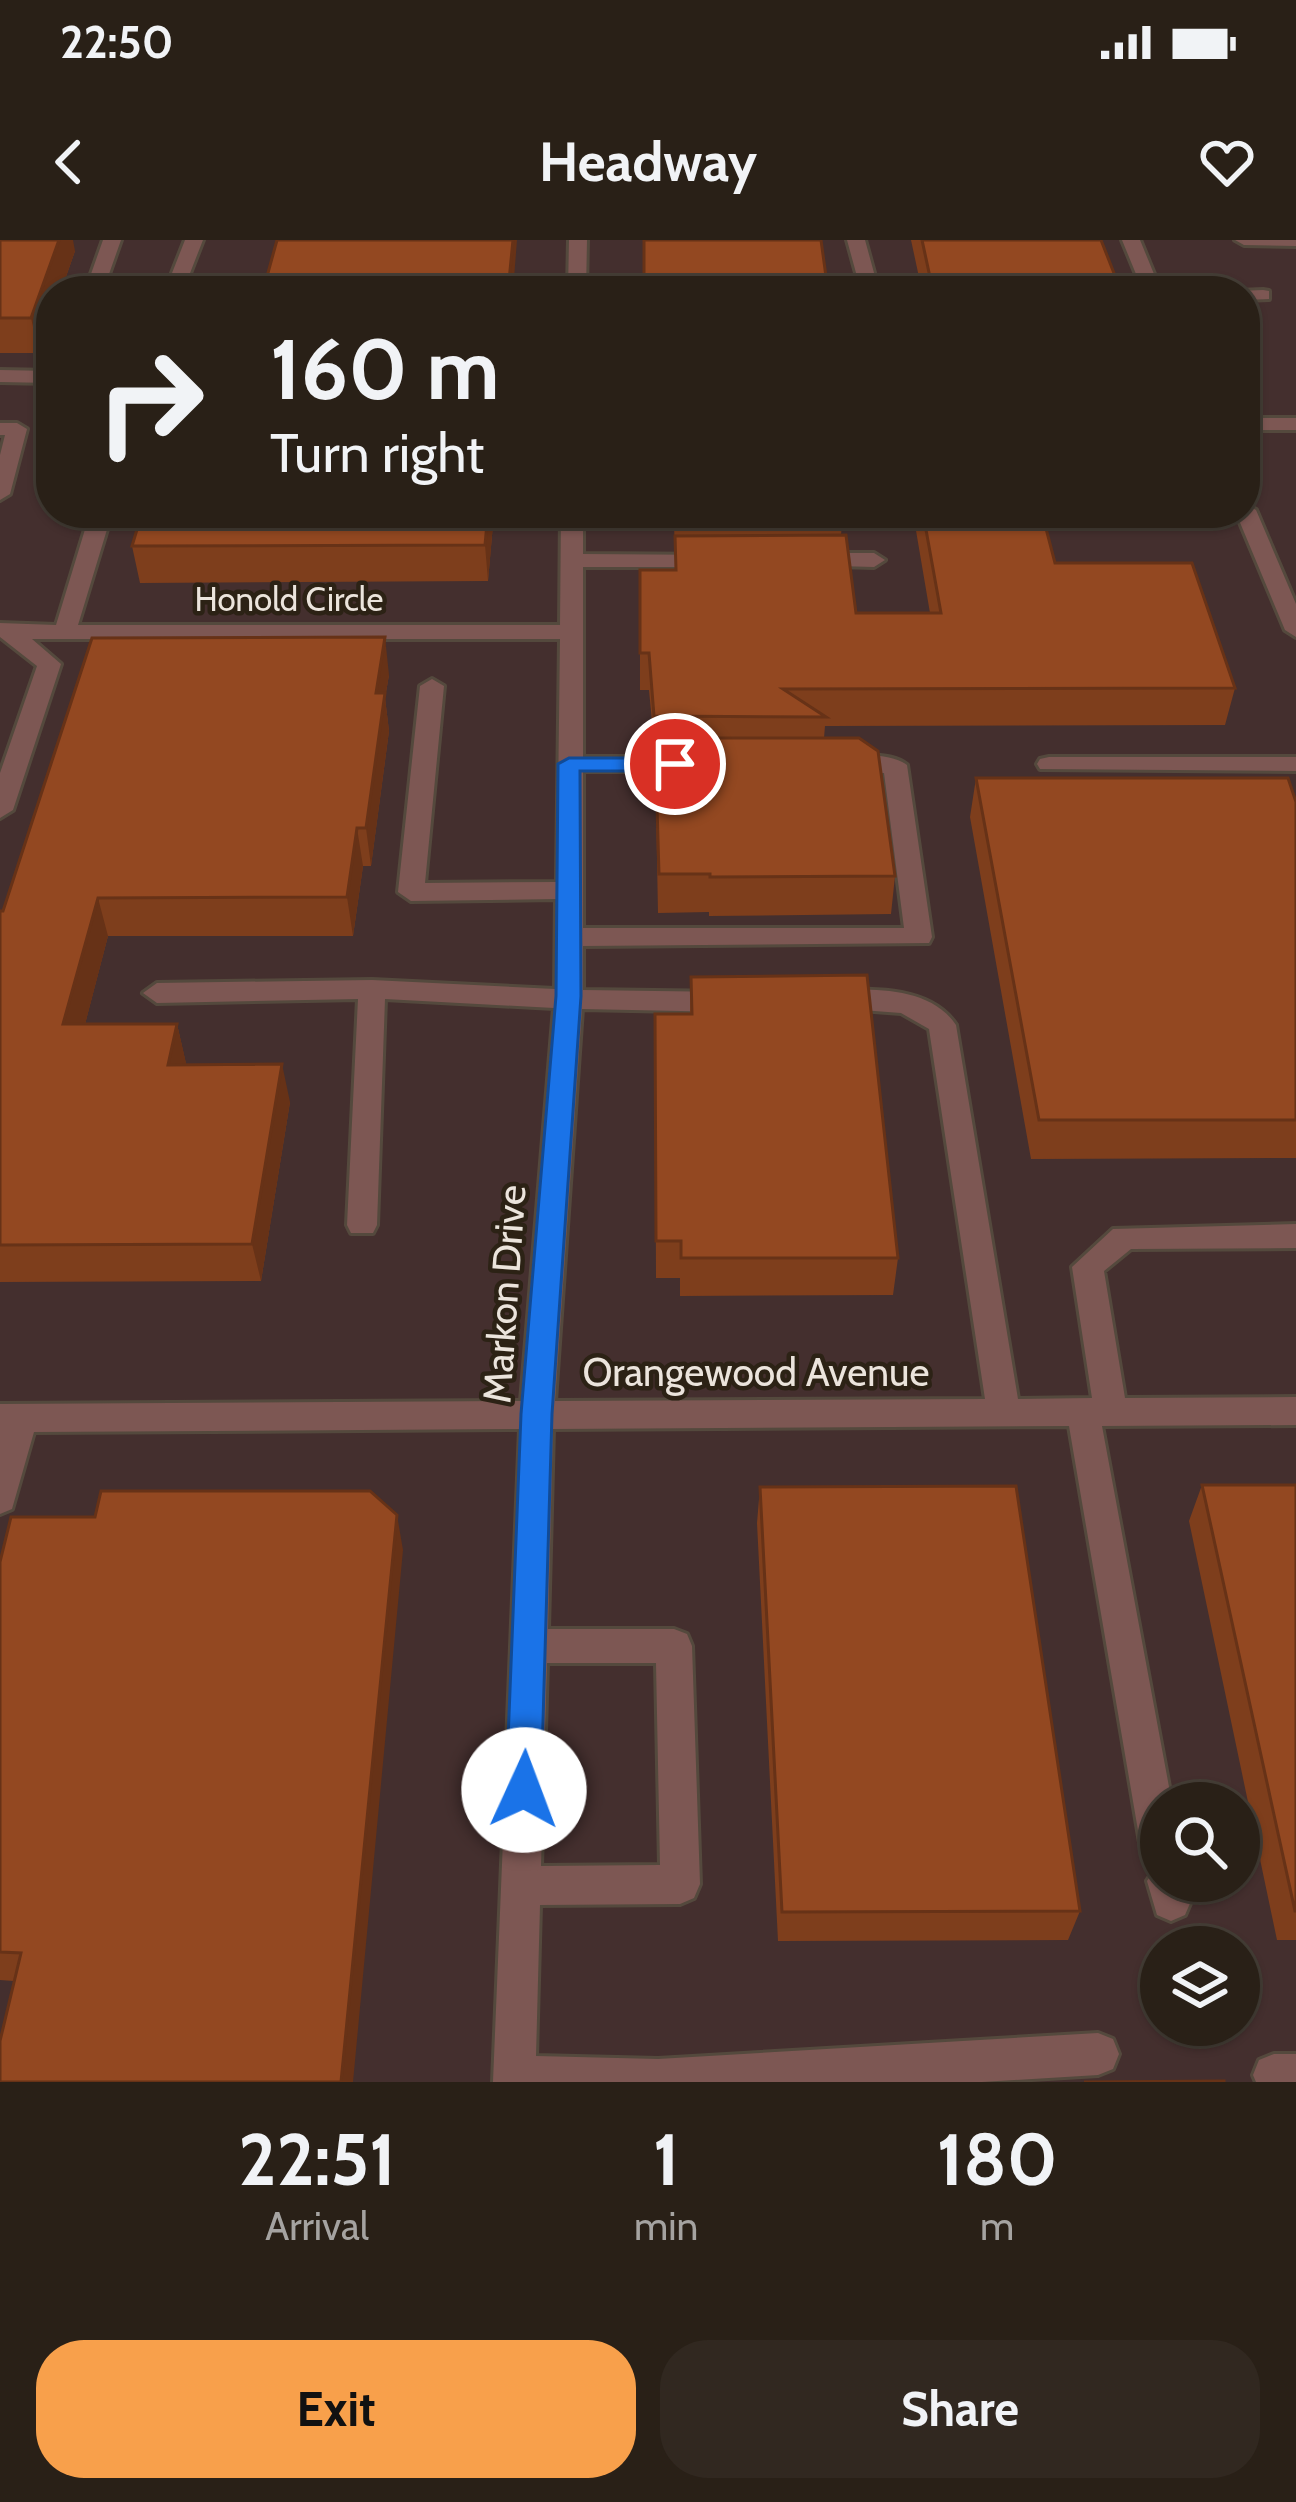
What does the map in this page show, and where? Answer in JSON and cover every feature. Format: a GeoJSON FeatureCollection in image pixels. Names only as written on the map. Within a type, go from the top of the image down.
{"type":"FeatureCollection","features":[{"type":"Feature","properties":{"kind":"street"},"geometry":{"type":"LineString","coordinates":[[99,276],[112,240]]}},
{"type":"Feature","properties":{"kind":"street"},"geometry":{"type":"LineString","coordinates":[[180,276],[194,240]]}},
{"type":"Feature","properties":{"kind":"street"},"geometry":{"type":"LineString","coordinates":[[578,240],[578,276]]}},
{"type":"Feature","properties":{"kind":"street"},"geometry":{"type":"LineString","coordinates":[[856,240],[866,276]]}},
{"type":"Feature","properties":{"kind":"street"},"geometry":{"type":"LineString","coordinates":[[1131,240],[1146,276]]}},
{"type":"Feature","properties":{"kind":"street"},"geometry":{"type":"LineString","coordinates":[[1244,240],[1296,241]]}},
{"type":"Feature","properties":{"kind":"street"},"geometry":{"type":"LineString","coordinates":[[0,376],[36,376]]}},
{"type":"Feature","properties":{"kind":"street"},"geometry":{"type":"LineString","coordinates":[[1260,424],[1296,424]]}},
{"type":"Feature","properties":{"kind":"street"},"geometry":{"type":"LineString","coordinates":[[0,429],[17,429],[0,494]]}},
{"type":"Feature","properties":{"kind":"street"},"geometry":{"type":"LineString","coordinates":[[65,632],[96,528]]}},
{"type":"Feature","properties":{"kind":"street","name":"Markon Drive"},"geometry":{"type":"LineString","coordinates":[[514,2080],[537,1414],[569,996],[572,528]]}},
{"type":"Feature","properties":{"kind":"street"},"geometry":{"type":"LineString","coordinates":[[1253,528],[1296,630]]}},
{"type":"Feature","properties":{"kind":"street"},"geometry":{"type":"LineString","coordinates":[[571,561],[739,560]]}},
{"type":"Feature","properties":{"kind":"street"},"geometry":{"type":"LineString","coordinates":[[784,560],[874,560]]}},
{"type":"Feature","properties":{"kind":"street"},"geometry":{"type":"LineString","coordinates":[[0,810],[50,664],[3,631]]}},
{"type":"Feature","properties":{"kind":"street","name":"Honold Circle"},"geometry":{"type":"LineString","coordinates":[[3,631],[569,632]]}},
{"type":"Feature","properties":{"kind":"street"},"geometry":{"type":"LineString","coordinates":[[432,686],[411,892],[569,890]]}},
{"type":"Feature","properties":{"kind":"street"},"geometry":{"type":"LineString","coordinates":[[569,764],[719,764]]}},
{"type":"Feature","properties":{"kind":"street"},"geometry":{"type":"LineString","coordinates":[[1049,764],[1296,764]]}},
{"type":"Feature","properties":{"kind":"street"},"geometry":{"type":"LineString","coordinates":[[569,937],[920,937],[895,765],[807,765]]}},
{"type":"Feature","properties":{"kind":"street"},"geometry":{"type":"LineString","coordinates":[[362,1225],[372,989]]}},
{"type":"Feature","properties":{"kind":"street"},"geometry":{"type":"LineString","coordinates":[[157,993],[372,989],[569,996],[620,1005],[758,1001]]}},
{"type":"Feature","properties":{"kind":"street"},"geometry":{"type":"LineString","coordinates":[[804,1000],[910,1005],[929,1011],[942,1025],[1004,1413]]}},
{"type":"Feature","properties":{"kind":"street"},"geometry":{"type":"LineString","coordinates":[[1151,1782],[1097,1413],[1088,1267],[1124,1237],[1296,1236]]}},
{"type":"Feature","properties":{"kind":"street","name":"Orangewood Avenue"},"geometry":{"type":"LineString","coordinates":[[11,1418],[1296,1411]]}},
{"type":"Feature","properties":{"kind":"street"},"geometry":{"type":"LineString","coordinates":[[0,1499],[11,1418]]}},
{"type":"Feature","properties":{"kind":"street"},"geometry":{"type":"LineString","coordinates":[[520,1886],[680,1885],[674,1646],[529,1646]]}},
{"type":"Feature","properties":{"kind":"street"},"geometry":{"type":"LineString","coordinates":[[514,2080],[658,2080],[1098,2054]]}},
{"type":"Feature","properties":{"kind":"shaded area"},"geometry":{"type":"Polygon","coordinates":[[[0,240],[1296,240],[1296,2082],[0,2082],[0,240]]]}},
{"type":"Feature","properties":{"kind":"building"},"geometry":{"type":"Polygon","coordinates":[[[0,240],[59,240],[46,276],[36,276],[31,318],[0,318],[0,240]]]}},
{"type":"Feature","properties":{"kind":"building"},"geometry":{"type":"Polygon","coordinates":[[[277,240],[513,240],[509,276],[267,276],[277,240]]]}},
{"type":"Feature","properties":{"kind":"building"},"geometry":{"type":"Polygon","coordinates":[[[644,240],[821,240],[826,276],[644,276],[644,240]]]}},
{"type":"Feature","properties":{"kind":"building"},"geometry":{"type":"Polygon","coordinates":[[[922,240],[1101,240],[1115,276],[930,276],[922,240]]]}},
{"type":"Feature","properties":{"kind":"building"},"geometry":{"type":"Polygon","coordinates":[[[137,528],[487,528],[485,545],[132,546],[137,528]]]}},
{"type":"Feature","properties":{"kind":"building"},"geometry":{"type":"Polygon","coordinates":[[[926,528],[1046,528],[1055,563],[1192,563],[1235,688],[783,689],[826,717],[654,716],[649,653],[640,653],[640,570],[676,570],[675,536],[846,535],[856,613],[941,613],[926,528]]]}},
{"type":"Feature","properties":{"kind":"building"},"geometry":{"type":"Polygon","coordinates":[[[385,637],[376,693],[385,693],[366,828],[357,828],[347,897],[98,898],[63,1024],[177,1024],[168,1065],[282,1064],[252,1244],[0,1245],[0,911],[92,638],[385,637]]]}},
{"type":"Feature","properties":{"kind":"building"},"geometry":{"type":"Polygon","coordinates":[[[655,738],[859,738],[878,751],[895,876],[659,874],[655,738]]]}},
{"type":"Feature","properties":{"kind":"building"},"geometry":{"type":"Polygon","coordinates":[[[976,778],[1288,778],[1296,802],[1296,1120],[1039,1120],[976,778]]]}},
{"type":"Feature","properties":{"kind":"building"},"geometry":{"type":"Polygon","coordinates":[[[867,975],[898,1258],[681,1258],[681,1241],[656,1241],[655,1014],[692,1014],[691,977],[867,975]]]}},
{"type":"Feature","properties":{"kind":"building"},"geometry":{"type":"Polygon","coordinates":[[[1202,1485],[1296,1485],[1296,1911],[1295,1911],[1202,1485]]]}},
{"type":"Feature","properties":{"kind":"building"},"geometry":{"type":"Polygon","coordinates":[[[1016,1486],[1080,1911],[782,1912],[760,1487],[1016,1486]]]}},
{"type":"Feature","properties":{"kind":"building"},"geometry":{"type":"Polygon","coordinates":[[[101,1491],[370,1491],[397,1515],[341,2082],[0,2082],[0,2041],[21,1953],[0,1952],[0,1562],[11,1517],[95,1517],[101,1491]]]}},
{"type":"Feature","properties":{"kind":"route"},"geometry":{"type":"LineString","coordinates":[[524,1790],[537,1414],[569,996],[569,764],[675,764]]}}]}
